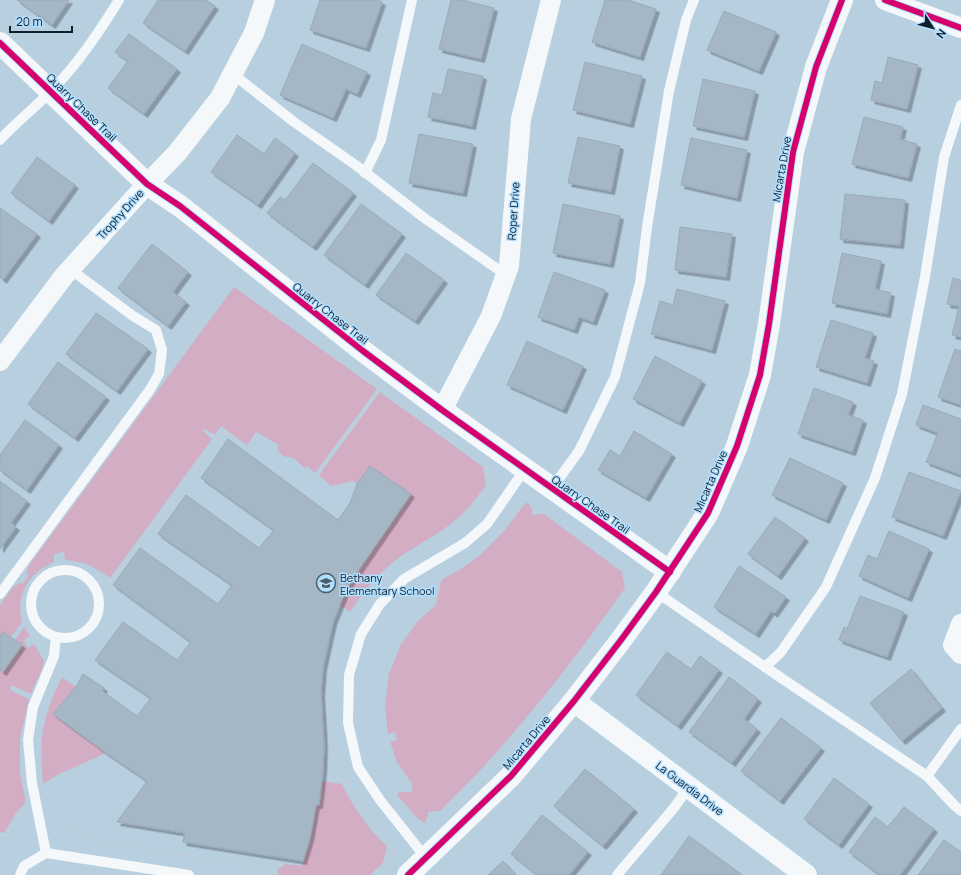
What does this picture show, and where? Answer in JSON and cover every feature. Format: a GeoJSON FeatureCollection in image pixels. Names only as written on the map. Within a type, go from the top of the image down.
{"type":"FeatureCollection","features":[{"type":"Feature","properties":{"kind":"street","name":"Trophy Drive"},"geometry":{"type":"LineString","coordinates":[[0,361],[70,269],[147,184],[178,153],[220,98],[254,33],[266,0]]}},
{"type":"Feature","properties":{"kind":"street","name":"Roper Drive"},"geometry":{"type":"LineString","coordinates":[[442,410],[491,316],[510,266],[521,119],[551,0]]}},
{"type":"Feature","properties":{"kind":"street","name":"Micarta Drive"},"geometry":{"type":"LineString","coordinates":[[408,875],[511,776],[574,701],[656,592],[708,513],[737,446],[760,375],[769,324],[793,152],[816,67],[842,0]]}},
{"type":"Feature","properties":{"kind":"street"},"geometry":{"type":"LineString","coordinates":[[885,0],[961,28]]}},
{"type":"Feature","properties":{"kind":"street","name":"Quarry Chase Trail"},"geometry":{"type":"LineString","coordinates":[[0,43],[147,184],[180,206],[363,351],[442,410],[670,572]]}},
{"type":"Feature","properties":{"kind":"street"},"geometry":{"type":"LineString","coordinates":[[957,650],[961,624]]}},
{"type":"Feature","properties":{"kind":"street","name":"La Guardia Drive"},"geometry":{"type":"LineString","coordinates":[[574,701],[802,874]]}},
{"type":"Feature","properties":{"kind":"lane"},"geometry":{"type":"LineString","coordinates":[[0,140],[12,126],[51,92],[69,72],[101,30],[119,0]]}},
{"type":"Feature","properties":{"kind":"lane"},"geometry":{"type":"LineString","coordinates":[[365,172],[381,140],[412,0]]}},
{"type":"Feature","properties":{"kind":"lane"},"geometry":{"type":"LineString","coordinates":[[552,488],[579,451],[615,377],[640,283],[647,227],[669,91],[686,20],[694,0]]}},
{"type":"Feature","properties":{"kind":"lane"},"geometry":{"type":"LineString","coordinates":[[232,74],[294,122],[365,172],[423,217],[506,275]]}},
{"type":"Feature","properties":{"kind":"lane"},"geometry":{"type":"LineString","coordinates":[[765,667],[781,652],[826,587],[875,478],[902,394],[925,277],[944,157],[961,105]]}},
{"type":"Feature","properties":{"kind":"lane"},"geometry":{"type":"LineString","coordinates":[[0,594],[149,391],[158,374],[162,350],[156,330],[133,316],[70,269]]}},
{"type":"Feature","properties":{"kind":"lane"},"geometry":{"type":"LineString","coordinates":[[426,858],[380,800],[358,767],[348,723],[349,674],[361,634],[380,604],[404,579],[465,543],[487,524],[525,469]]}},
{"type":"Feature","properties":{"kind":"lane"},"geometry":{"type":"LineString","coordinates":[[59,569],[73,570],[85,576],[94,585],[99,598],[98,612],[93,624],[83,633],[70,638],[56,638],[44,632],[35,622],[30,609],[31,596],[37,583],[46,574],[59,569]]}},
{"type":"Feature","properties":{"kind":"lane"},"geometry":{"type":"LineString","coordinates":[[656,592],[927,776],[961,811]]}},
{"type":"Feature","properties":{"kind":"lane"},"geometry":{"type":"LineString","coordinates":[[46,853],[32,783],[28,740],[33,707],[54,656],[56,638]]}},
{"type":"Feature","properties":{"kind":"lane"},"geometry":{"type":"LineString","coordinates":[[927,776],[961,729]]}},
{"type":"Feature","properties":{"kind":"lane"},"geometry":{"type":"LineString","coordinates":[[617,875],[673,809],[689,787]]}},
{"type":"Feature","properties":{"kind":"lane"},"geometry":{"type":"LineString","coordinates":[[20,875],[24,866],[46,853],[189,875]]}},
{"type":"Feature","properties":{"kind":"path"},"geometry":{"type":"LineString","coordinates":[[206,432],[218,440]]}},
{"type":"Feature","properties":{"kind":"path"},"geometry":{"type":"LineString","coordinates":[[99,598],[223,432],[245,448]]}},
{"type":"Feature","properties":{"kind":"path"},"geometry":{"type":"LineString","coordinates":[[0,835],[6,835],[25,807]]}},
{"type":"Feature","properties":{"kind":"path"},"geometry":{"type":"LineString","coordinates":[[71,826],[92,841],[264,866],[272,875]]}},
{"type":"Feature","properties":{"kind":"path"},"geometry":{"type":"LineString","coordinates":[[373,875],[386,865],[387,855],[397,855]]}},
{"type":"Feature","properties":{"kind":"shaded area"},"geometry":{"type":"Polygon","coordinates":[[[234,287],[377,389],[315,473],[307,466],[305,468],[295,459],[282,455],[277,448],[279,445],[256,432],[247,445],[221,426],[215,435],[205,429],[203,431],[212,439],[110,578],[89,565],[65,560],[64,552],[54,554],[54,562],[37,572],[26,586],[21,602],[22,622],[11,637],[3,632],[0,636],[0,605],[13,587],[20,583],[23,584],[29,575],[26,573],[30,564],[234,287]]]}},
{"type":"Feature","properties":{"kind":"shaded area"},"geometry":{"type":"Polygon","coordinates":[[[380,392],[483,467],[486,485],[470,506],[451,524],[386,568],[369,586],[350,612],[339,605],[347,587],[411,494],[370,466],[357,484],[354,481],[331,486],[319,475],[380,392]]]}},
{"type":"Feature","properties":{"kind":"shaded area"},"geometry":{"type":"Polygon","coordinates":[[[528,502],[533,511],[532,515],[544,514],[622,572],[625,588],[572,661],[506,741],[479,772],[440,811],[428,812],[425,823],[418,819],[397,795],[399,792],[412,792],[412,784],[397,762],[390,742],[397,740],[395,732],[388,734],[385,705],[389,674],[401,644],[418,621],[436,605],[443,579],[463,568],[480,555],[504,531],[523,506],[528,502]]]}},
{"type":"Feature","properties":{"kind":"shaded area"},"geometry":{"type":"Polygon","coordinates":[[[24,627],[30,636],[23,640],[28,648],[34,644],[44,661],[42,670],[31,694],[11,685],[10,690],[29,699],[20,738],[20,773],[26,802],[16,813],[4,833],[0,832],[0,670],[21,645],[15,640],[24,627]]]}},
{"type":"Feature","properties":{"kind":"shaded area"},"geometry":{"type":"Polygon","coordinates":[[[62,677],[76,687],[53,714],[106,753],[59,774],[43,784],[41,755],[46,717],[55,691],[62,677]]]}},
{"type":"Feature","properties":{"kind":"shaded area"},"geometry":{"type":"Polygon","coordinates":[[[322,781],[342,784],[362,817],[387,847],[383,863],[370,875],[279,875],[277,870],[285,864],[302,866],[310,838],[316,805],[319,805],[322,781]]]}},
{"type":"Feature","properties":{"kind":"building"},"geometry":{"type":"Polygon","coordinates":[[[17,0],[69,0],[52,25],[17,0]]]}},
{"type":"Feature","properties":{"kind":"building"},"geometry":{"type":"Polygon","coordinates":[[[158,0],[206,0],[215,6],[185,51],[143,23],[158,0]]]}},
{"type":"Feature","properties":{"kind":"building"},"geometry":{"type":"Polygon","coordinates":[[[320,0],[377,0],[382,2],[366,48],[310,30],[320,0]]]}},
{"type":"Feature","properties":{"kind":"building"},"geometry":{"type":"Polygon","coordinates":[[[451,0],[462,0],[494,8],[481,59],[439,49],[451,0]]]}},
{"type":"Feature","properties":{"kind":"building"},"geometry":{"type":"Polygon","coordinates":[[[605,0],[628,0],[656,9],[640,57],[592,42],[605,0]]]}},
{"type":"Feature","properties":{"kind":"building"},"geometry":{"type":"Polygon","coordinates":[[[724,11],[776,32],[759,71],[707,50],[724,11]]]}},
{"type":"Feature","properties":{"kind":"building"},"geometry":{"type":"Polygon","coordinates":[[[129,34],[177,69],[144,114],[108,88],[128,61],[115,52],[129,34]]]}},
{"type":"Feature","properties":{"kind":"building"},"geometry":{"type":"Polygon","coordinates":[[[302,44],[367,72],[357,94],[346,89],[333,118],[280,95],[302,44]]]}},
{"type":"Feature","properties":{"kind":"building"},"geometry":{"type":"Polygon","coordinates":[[[888,57],[918,65],[907,109],[871,100],[875,81],[882,83],[888,57]]]}},
{"type":"Feature","properties":{"kind":"building"},"geometry":{"type":"Polygon","coordinates":[[[585,62],[642,76],[630,124],[573,110],[585,62]]]}},
{"type":"Feature","properties":{"kind":"building"},"geometry":{"type":"Polygon","coordinates":[[[448,69],[483,76],[472,126],[428,117],[433,93],[442,95],[448,69]]]}},
{"type":"Feature","properties":{"kind":"building"},"geometry":{"type":"Polygon","coordinates":[[[703,79],[755,91],[744,137],[693,126],[703,79]]]}},
{"type":"Feature","properties":{"kind":"building"},"geometry":{"type":"Polygon","coordinates":[[[864,117],[903,127],[900,139],[917,144],[908,178],[852,164],[864,117]]]}},
{"type":"Feature","properties":{"kind":"building"},"geometry":{"type":"Polygon","coordinates":[[[419,134],[473,144],[463,193],[409,183],[419,134]]]}},
{"type":"Feature","properties":{"kind":"building"},"geometry":{"type":"Polygon","coordinates":[[[237,135],[264,154],[275,138],[295,153],[258,205],[211,172],[237,135]]]}},
{"type":"Feature","properties":{"kind":"building"},"geometry":{"type":"Polygon","coordinates":[[[578,137],[620,146],[611,191],[568,183],[578,137]]]}},
{"type":"Feature","properties":{"kind":"building"},"geometry":{"type":"Polygon","coordinates":[[[691,138],[747,150],[737,198],[681,185],[691,138]]]}},
{"type":"Feature","properties":{"kind":"building"},"geometry":{"type":"Polygon","coordinates":[[[37,157],[75,185],[49,221],[11,193],[37,157]]]}},
{"type":"Feature","properties":{"kind":"building"},"geometry":{"type":"Polygon","coordinates":[[[313,163],[353,193],[313,247],[267,213],[280,197],[285,200],[313,163]]]}},
{"type":"Feature","properties":{"kind":"building"},"geometry":{"type":"Polygon","coordinates":[[[845,194],[905,200],[900,245],[840,239],[845,194]]]}},
{"type":"Feature","properties":{"kind":"building"},"geometry":{"type":"Polygon","coordinates":[[[361,204],[402,234],[365,285],[324,255],[361,204]]]}},
{"type":"Feature","properties":{"kind":"building"},"geometry":{"type":"Polygon","coordinates":[[[563,204],[620,216],[610,264],[553,253],[563,204]]]}},
{"type":"Feature","properties":{"kind":"building"},"geometry":{"type":"Polygon","coordinates":[[[0,208],[37,234],[3,280],[0,277],[0,208]]]}},
{"type":"Feature","properties":{"kind":"building"},"geometry":{"type":"Polygon","coordinates":[[[680,227],[732,234],[726,277],[675,270],[680,227]]]}},
{"type":"Feature","properties":{"kind":"building"},"geometry":{"type":"Polygon","coordinates":[[[152,244],[188,272],[173,292],[186,302],[168,326],[118,288],[152,244]]]}},
{"type":"Feature","properties":{"kind":"building"},"geometry":{"type":"Polygon","coordinates":[[[406,253],[444,280],[415,321],[376,295],[406,253]]]}},
{"type":"Feature","properties":{"kind":"building"},"geometry":{"type":"Polygon","coordinates":[[[842,253],[881,261],[875,289],[891,293],[887,314],[832,303],[842,253]]]}},
{"type":"Feature","properties":{"kind":"building"},"geometry":{"type":"Polygon","coordinates":[[[554,272],[605,290],[593,322],[579,317],[574,330],[538,317],[554,272]]]}},
{"type":"Feature","properties":{"kind":"building"},"geometry":{"type":"Polygon","coordinates":[[[953,278],[961,280],[961,337],[952,335],[959,306],[947,304],[953,278]]]}},
{"type":"Feature","properties":{"kind":"building"},"geometry":{"type":"Polygon","coordinates":[[[677,289],[725,301],[712,350],[651,334],[660,301],[673,305],[677,289]]]}},
{"type":"Feature","properties":{"kind":"building"},"geometry":{"type":"Polygon","coordinates":[[[96,313],[148,349],[117,391],[66,354],[96,313]]]}},
{"type":"Feature","properties":{"kind":"building"},"geometry":{"type":"Polygon","coordinates":[[[831,320],[873,333],[865,358],[874,361],[867,383],[816,367],[831,320]]]}},
{"type":"Feature","properties":{"kind":"building"},"geometry":{"type":"Polygon","coordinates":[[[527,341],[583,366],[563,410],[507,385],[527,341]]]}},
{"type":"Feature","properties":{"kind":"building"},"geometry":{"type":"Polygon","coordinates":[[[955,349],[961,351],[961,405],[938,397],[955,349]]]}},
{"type":"Feature","properties":{"kind":"building"},"geometry":{"type":"Polygon","coordinates":[[[655,356],[702,381],[680,423],[633,399],[655,356]]]}},
{"type":"Feature","properties":{"kind":"building"},"geometry":{"type":"Polygon","coordinates":[[[58,362],[106,397],[75,438],[28,404],[58,362]]]}},
{"type":"Feature","properties":{"kind":"building"},"geometry":{"type":"Polygon","coordinates":[[[814,388],[853,402],[848,415],[863,420],[852,452],[798,434],[814,388]]]}},
{"type":"Feature","properties":{"kind":"building"},"geometry":{"type":"Polygon","coordinates":[[[923,405],[961,419],[961,475],[926,462],[938,433],[916,425],[923,405]]]}},
{"type":"Feature","properties":{"kind":"building"},"geometry":{"type":"Polygon","coordinates":[[[25,420],[59,445],[27,490],[0,470],[0,455],[25,420]]]}},
{"type":"Feature","properties":{"kind":"building"},"geometry":{"type":"Polygon","coordinates":[[[634,431],[672,454],[646,498],[598,470],[610,450],[620,456],[634,431]]]}},
{"type":"Feature","properties":{"kind":"building"},"geometry":{"type":"Polygon","coordinates":[[[228,439],[338,520],[350,503],[357,484],[370,466],[411,494],[347,587],[333,622],[323,667],[321,693],[324,745],[319,805],[316,805],[310,838],[303,861],[183,842],[185,833],[117,822],[147,781],[53,714],[76,687],[83,674],[104,688],[102,691],[137,716],[151,698],[95,660],[123,622],[177,660],[191,642],[113,585],[140,548],[218,604],[232,585],[158,534],[186,495],[259,548],[274,530],[201,478],[228,439]]]}},
{"type":"Feature","properties":{"kind":"building"},"geometry":{"type":"Polygon","coordinates":[[[790,458],[843,483],[826,520],[772,495],[790,458]]]}},
{"type":"Feature","properties":{"kind":"building"},"geometry":{"type":"Polygon","coordinates":[[[909,472],[961,491],[943,536],[892,517],[909,472]]]}},
{"type":"Feature","properties":{"kind":"building"},"geometry":{"type":"Polygon","coordinates":[[[0,481],[27,501],[11,523],[16,527],[0,549],[0,481]]]}},
{"type":"Feature","properties":{"kind":"building"},"geometry":{"type":"Polygon","coordinates":[[[775,517],[805,538],[778,576],[748,554],[775,517]]]}},
{"type":"Feature","properties":{"kind":"building"},"geometry":{"type":"Polygon","coordinates":[[[889,531],[929,549],[908,598],[859,576],[868,555],[877,559],[889,531]]]}},
{"type":"Feature","properties":{"kind":"building"},"geometry":{"type":"Polygon","coordinates":[[[739,566],[786,597],[774,614],[771,611],[756,634],[714,607],[739,566]]]}},
{"type":"Feature","properties":{"kind":"building"},"geometry":{"type":"Polygon","coordinates":[[[860,596],[904,612],[887,657],[839,640],[844,627],[847,629],[860,596]]]}},
{"type":"Feature","properties":{"kind":"building"},"geometry":{"type":"Polygon","coordinates":[[[3,632],[22,645],[3,672],[0,670],[0,636],[3,632]]]}},
{"type":"Feature","properties":{"kind":"building"},"geometry":{"type":"Polygon","coordinates":[[[667,652],[691,669],[700,656],[719,670],[678,726],[636,695],[667,652]]]}},
{"type":"Feature","properties":{"kind":"building"},"geometry":{"type":"Polygon","coordinates":[[[911,669],[942,708],[902,741],[870,703],[911,669]]]}},
{"type":"Feature","properties":{"kind":"building"},"geometry":{"type":"Polygon","coordinates":[[[729,677],[758,699],[744,719],[757,729],[732,763],[689,732],[729,677]]]}},
{"type":"Feature","properties":{"kind":"building"},"geometry":{"type":"Polygon","coordinates":[[[781,718],[821,748],[780,801],[741,771],[781,718]]]}},
{"type":"Feature","properties":{"kind":"building"},"geometry":{"type":"Polygon","coordinates":[[[585,769],[634,809],[603,846],[554,806],[585,769]]]}},
{"type":"Feature","properties":{"kind":"building"},"geometry":{"type":"Polygon","coordinates":[[[834,778],[869,804],[839,845],[804,819],[834,778]]]}},
{"type":"Feature","properties":{"kind":"building"},"geometry":{"type":"Polygon","coordinates":[[[904,807],[934,829],[900,875],[880,875],[849,852],[875,817],[888,827],[904,807]]]}},
{"type":"Feature","properties":{"kind":"building"},"geometry":{"type":"Polygon","coordinates":[[[542,815],[588,852],[569,875],[537,875],[511,854],[542,815]]]}},
{"type":"Feature","properties":{"kind":"building"},"geometry":{"type":"Polygon","coordinates":[[[689,836],[741,874],[741,875],[661,875],[689,836]]]}},
{"type":"Feature","properties":{"kind":"building"},"geometry":{"type":"Polygon","coordinates":[[[944,840],[961,852],[961,875],[918,875],[944,840]]]}},
{"type":"Feature","properties":{"kind":"building"},"geometry":{"type":"Polygon","coordinates":[[[503,861],[516,875],[488,875],[503,861]]]}},
{"type":"Feature","properties":{"kind":"cycle path"},"geometry":{"type":"LineString","coordinates":[[408,875],[511,776],[574,701],[656,592],[708,513],[737,446],[760,375],[769,324],[793,152],[816,67],[842,0]]}},
{"type":"Feature","properties":{"kind":"cycle path"},"geometry":{"type":"LineString","coordinates":[[885,0],[961,28]]}},
{"type":"Feature","properties":{"kind":"cycle path"},"geometry":{"type":"LineString","coordinates":[[0,43],[147,184],[180,206],[363,351],[442,410],[670,572]]}},
{"type":"Feature","properties":{"kind":"place","name":"Bethany Elementary School"},"geometry":{"type":"Point","coordinates":[326,583]}}]}
